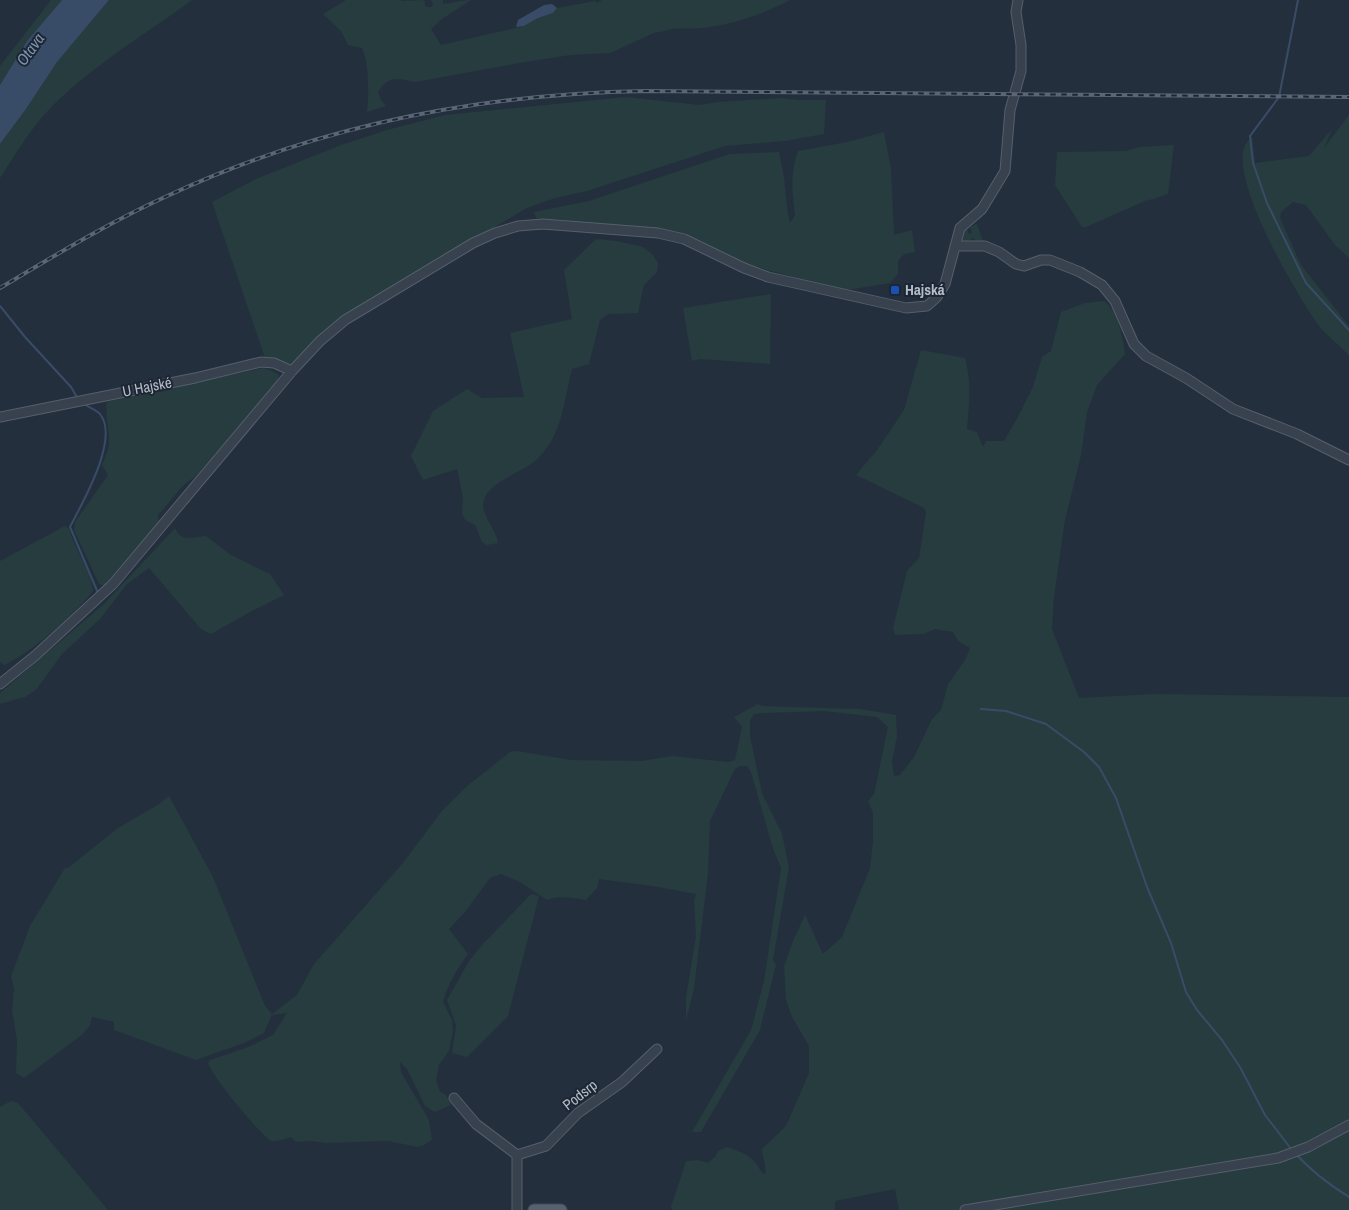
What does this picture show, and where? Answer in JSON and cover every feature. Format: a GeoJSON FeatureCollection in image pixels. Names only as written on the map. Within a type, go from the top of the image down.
{"type":"FeatureCollection","features":[{"type":"Feature","properties":{"kind":"main road"},"geometry":{"type":"LineString","coordinates":[[534,1210],[561,1210]]}},
{"type":"Feature","properties":{"kind":"street"},"geometry":{"type":"LineString","coordinates":[[0,684],[44,648],[113,584],[292,371],[320,341],[345,320],[473,242],[495,233],[518,226],[565,224],[658,233],[684,240],[768,277],[906,308],[927,306],[936,298],[945,284],[960,228],[982,209],[1004,171],[1010,110],[1021,71],[1021,45],[1016,12],[1018,0]]}},
{"type":"Feature","properties":{"kind":"street"},"geometry":{"type":"LineString","coordinates":[[955,246],[985,246],[999,252],[1016,264],[1024,266],[1041,260],[1050,260],[1080,272],[1102,285],[1115,301],[1134,344],[1146,356],[1186,378],[1233,409],[1297,434],[1349,460]]}},
{"type":"Feature","properties":{"kind":"street","name":"U Hajské"},"geometry":{"type":"LineString","coordinates":[[0,417],[195,378],[261,362],[274,363],[292,371]]}},
{"type":"Feature","properties":{"kind":"street","name":"Podsrp"},"geometry":{"type":"LineString","coordinates":[[517,1155],[546,1146],[578,1113],[622,1082],[657,1049]]}},
{"type":"Feature","properties":{"kind":"street"},"geometry":{"type":"LineString","coordinates":[[454,1098],[476,1124],[517,1155],[518,1210]]}},
{"type":"Feature","properties":{"kind":"street"},"geometry":{"type":"LineString","coordinates":[[965,1210],[1278,1158],[1308,1147],[1349,1125]]}},
{"type":"Feature","properties":{"kind":"green space"},"geometry":{"type":"Polygon","coordinates":[[[51,0],[62,0],[27,41],[0,85],[0,66],[51,0]]]}},
{"type":"Feature","properties":{"kind":"green space"},"geometry":{"type":"Polygon","coordinates":[[[109,0],[192,0],[96,68],[60,98],[32,130],[0,178],[0,144],[57,62],[109,0]]]}},
{"type":"Feature","properties":{"kind":"green space"},"geometry":{"type":"Polygon","coordinates":[[[346,0],[424,0],[426,7],[432,7],[431,0],[443,0],[443,4],[471,0],[442,19],[431,29],[441,45],[524,26],[538,18],[553,13],[557,8],[595,1],[597,3],[602,0],[790,0],[736,22],[702,28],[671,29],[656,32],[610,53],[571,55],[415,82],[403,79],[390,80],[378,92],[386,106],[367,112],[368,79],[362,48],[348,45],[341,31],[323,14],[346,0]]]}},
{"type":"Feature","properties":{"kind":"green space"},"geometry":{"type":"Polygon","coordinates":[[[626,97],[699,105],[781,98],[826,100],[824,134],[785,141],[725,146],[587,191],[555,198],[527,208],[379,294],[323,331],[297,362],[290,365],[277,359],[265,358],[212,202],[256,179],[341,145],[387,130],[445,115],[626,97]]]}},
{"type":"Feature","properties":{"kind":"green space"},"geometry":{"type":"Polygon","coordinates":[[[1349,115],[1349,258],[1335,245],[1306,205],[1293,202],[1281,212],[1280,218],[1301,265],[1349,326],[1349,356],[1319,326],[1282,265],[1256,210],[1247,184],[1243,162],[1245,145],[1252,136],[1255,163],[1309,156],[1332,129],[1324,148],[1349,115]]]}},
{"type":"Feature","properties":{"kind":"green space"},"geometry":{"type":"Polygon","coordinates":[[[884,132],[891,168],[894,235],[912,230],[915,252],[901,257],[898,262],[898,274],[890,283],[847,290],[833,288],[753,266],[675,232],[655,228],[601,225],[536,218],[534,212],[589,201],[730,154],[779,152],[790,223],[795,215],[793,175],[798,151],[847,142],[884,132]]]}},
{"type":"Feature","properties":{"kind":"green space"},"geometry":{"type":"Polygon","coordinates":[[[1174,145],[1168,194],[1145,201],[1086,227],[1082,227],[1055,185],[1057,152],[1126,151],[1139,147],[1174,145]]]}},
{"type":"Feature","properties":{"kind":"green space"},"geometry":{"type":"Polygon","coordinates":[[[977,224],[984,244],[977,244],[975,239],[972,238],[969,243],[962,245],[964,232],[967,229],[969,234],[972,233],[970,227],[977,224]]]}},
{"type":"Feature","properties":{"kind":"green space"},"geometry":{"type":"Polygon","coordinates":[[[596,239],[617,241],[643,247],[653,255],[658,263],[657,272],[644,285],[638,313],[608,314],[600,320],[589,364],[572,369],[557,430],[548,446],[535,461],[499,483],[487,494],[483,505],[484,511],[495,532],[498,543],[487,545],[482,542],[475,525],[465,520],[462,513],[463,497],[457,469],[423,480],[411,456],[433,411],[467,389],[482,398],[524,397],[510,333],[572,319],[564,270],[596,239]]]}},
{"type":"Feature","properties":{"kind":"green space"},"geometry":{"type":"Polygon","coordinates":[[[771,294],[770,364],[700,359],[692,361],[683,308],[771,294]]]}},
{"type":"Feature","properties":{"kind":"green space"},"geometry":{"type":"Polygon","coordinates":[[[1104,301],[1109,305],[1116,318],[1125,354],[1097,385],[1087,412],[1081,455],[1065,520],[1054,597],[1052,629],[1079,698],[1154,694],[1349,697],[1349,1210],[899,1210],[895,1189],[835,1201],[835,1210],[672,1210],[671,1207],[686,1161],[698,1160],[708,1163],[715,1157],[718,1151],[727,1147],[748,1156],[765,1174],[762,1149],[786,1126],[809,1073],[809,1046],[792,1017],[786,1000],[784,966],[805,915],[823,954],[842,937],[870,868],[873,841],[873,813],[868,801],[874,794],[888,727],[877,717],[824,711],[754,714],[750,721],[750,736],[762,793],[782,834],[789,867],[773,960],[776,965],[760,1030],[701,1132],[692,1132],[751,1030],[764,981],[781,868],[773,849],[751,772],[747,766],[740,766],[735,769],[710,821],[708,873],[694,989],[686,1020],[686,997],[696,936],[694,901],[696,894],[599,879],[597,888],[586,900],[561,897],[547,900],[520,882],[501,874],[490,878],[465,912],[449,929],[468,954],[453,977],[443,1002],[452,1020],[453,1032],[449,1051],[439,1065],[436,1080],[440,1092],[446,1095],[451,1105],[435,1112],[425,1106],[407,1069],[400,1062],[401,1072],[429,1120],[432,1140],[424,1145],[418,1147],[388,1141],[296,1142],[291,1137],[272,1141],[258,1129],[226,1091],[208,1063],[210,1060],[246,1048],[273,1035],[287,1013],[272,1015],[264,1033],[244,1043],[196,1060],[114,1030],[114,1022],[92,1017],[90,1025],[83,1034],[24,1078],[16,1073],[17,1040],[12,1011],[14,989],[11,976],[30,926],[65,868],[68,868],[118,828],[169,796],[213,877],[265,1006],[272,1014],[297,995],[314,964],[403,863],[442,811],[466,787],[510,752],[517,751],[571,760],[641,761],[672,756],[729,762],[735,760],[742,727],[734,717],[758,704],[762,706],[860,709],[896,715],[897,736],[892,761],[894,776],[900,775],[914,757],[932,719],[941,710],[948,684],[965,660],[970,648],[958,641],[953,632],[935,629],[924,634],[895,635],[893,628],[907,571],[919,558],[926,513],[924,508],[856,475],[877,450],[904,410],[921,350],[965,358],[969,384],[967,429],[977,432],[983,447],[986,441],[1004,441],[1033,387],[1042,357],[1051,351],[1061,312],[1085,303],[1104,301]]]}},
{"type":"Feature","properties":{"kind":"green space"},"geometry":{"type":"Polygon","coordinates":[[[263,368],[279,375],[278,381],[195,477],[180,490],[158,515],[160,525],[151,534],[146,536],[147,541],[104,586],[99,584],[74,530],[75,522],[108,475],[102,465],[109,445],[107,402],[263,368]]]}},
{"type":"Feature","properties":{"kind":"green space"},"geometry":{"type":"Polygon","coordinates":[[[65,526],[69,529],[86,568],[93,591],[76,610],[39,643],[15,660],[4,665],[0,662],[0,561],[65,526]]]}},
{"type":"Feature","properties":{"kind":"green space"},"geometry":{"type":"Polygon","coordinates":[[[175,528],[180,536],[192,538],[206,536],[231,555],[270,574],[284,595],[211,634],[201,629],[149,568],[127,584],[100,619],[62,654],[36,690],[25,697],[0,704],[0,693],[104,604],[175,528]]]}},
{"type":"Feature","properties":{"kind":"green space"},"geometry":{"type":"Polygon","coordinates":[[[531,894],[539,896],[508,1016],[467,1057],[452,1053],[456,1025],[447,1000],[469,961],[531,894]]]}},
{"type":"Feature","properties":{"kind":"green space"},"geometry":{"type":"Polygon","coordinates":[[[11,1101],[18,1103],[108,1210],[0,1210],[0,1107],[11,1101]]]}},
{"type":"Feature","properties":{"kind":"water","name":"Otava"},"geometry":{"type":"Polygon","coordinates":[[[62,0],[109,0],[57,62],[0,144],[0,85],[27,41],[62,0]]]}},
{"type":"Feature","properties":{"kind":"water"},"geometry":{"type":"Polygon","coordinates":[[[552,4],[557,8],[553,13],[538,18],[524,26],[516,27],[518,20],[544,5],[552,4]]]}},
{"type":"Feature","properties":{"kind":"waterway"},"geometry":{"type":"LineString","coordinates":[[1298,0],[1279,97],[1250,136],[1253,163],[1267,203],[1306,283],[1349,330]]}},
{"type":"Feature","properties":{"kind":"waterway"},"geometry":{"type":"LineString","coordinates":[[0,306],[25,337],[71,387],[78,399]]}},
{"type":"Feature","properties":{"kind":"waterway"},"geometry":{"type":"LineString","coordinates":[[84,404],[100,414],[105,425],[105,439],[97,471],[70,527],[98,593]]}},
{"type":"Feature","properties":{"kind":"waterway"},"geometry":{"type":"LineString","coordinates":[[981,709],[1006,711],[1046,724],[1084,752],[1099,767],[1116,798],[1147,887],[1171,943],[1186,992],[1197,1010],[1222,1040],[1240,1067],[1265,1115],[1292,1150]]}},
{"type":"Feature","properties":{"kind":"waterway"},"geometry":{"type":"LineString","coordinates":[[1297,1155],[1322,1178],[1349,1197]]}},
{"type":"Feature","properties":{"kind":"railway"},"geometry":{"type":"LineString","coordinates":[[0,288],[81,240],[123,218],[222,172],[280,151],[340,133],[400,118],[460,107],[522,99],[645,91],[1349,97]]}},
{"type":"Feature","properties":{"kind":"place","name":"Hajská"},"geometry":{"type":"Point","coordinates":[895,290]}}]}
